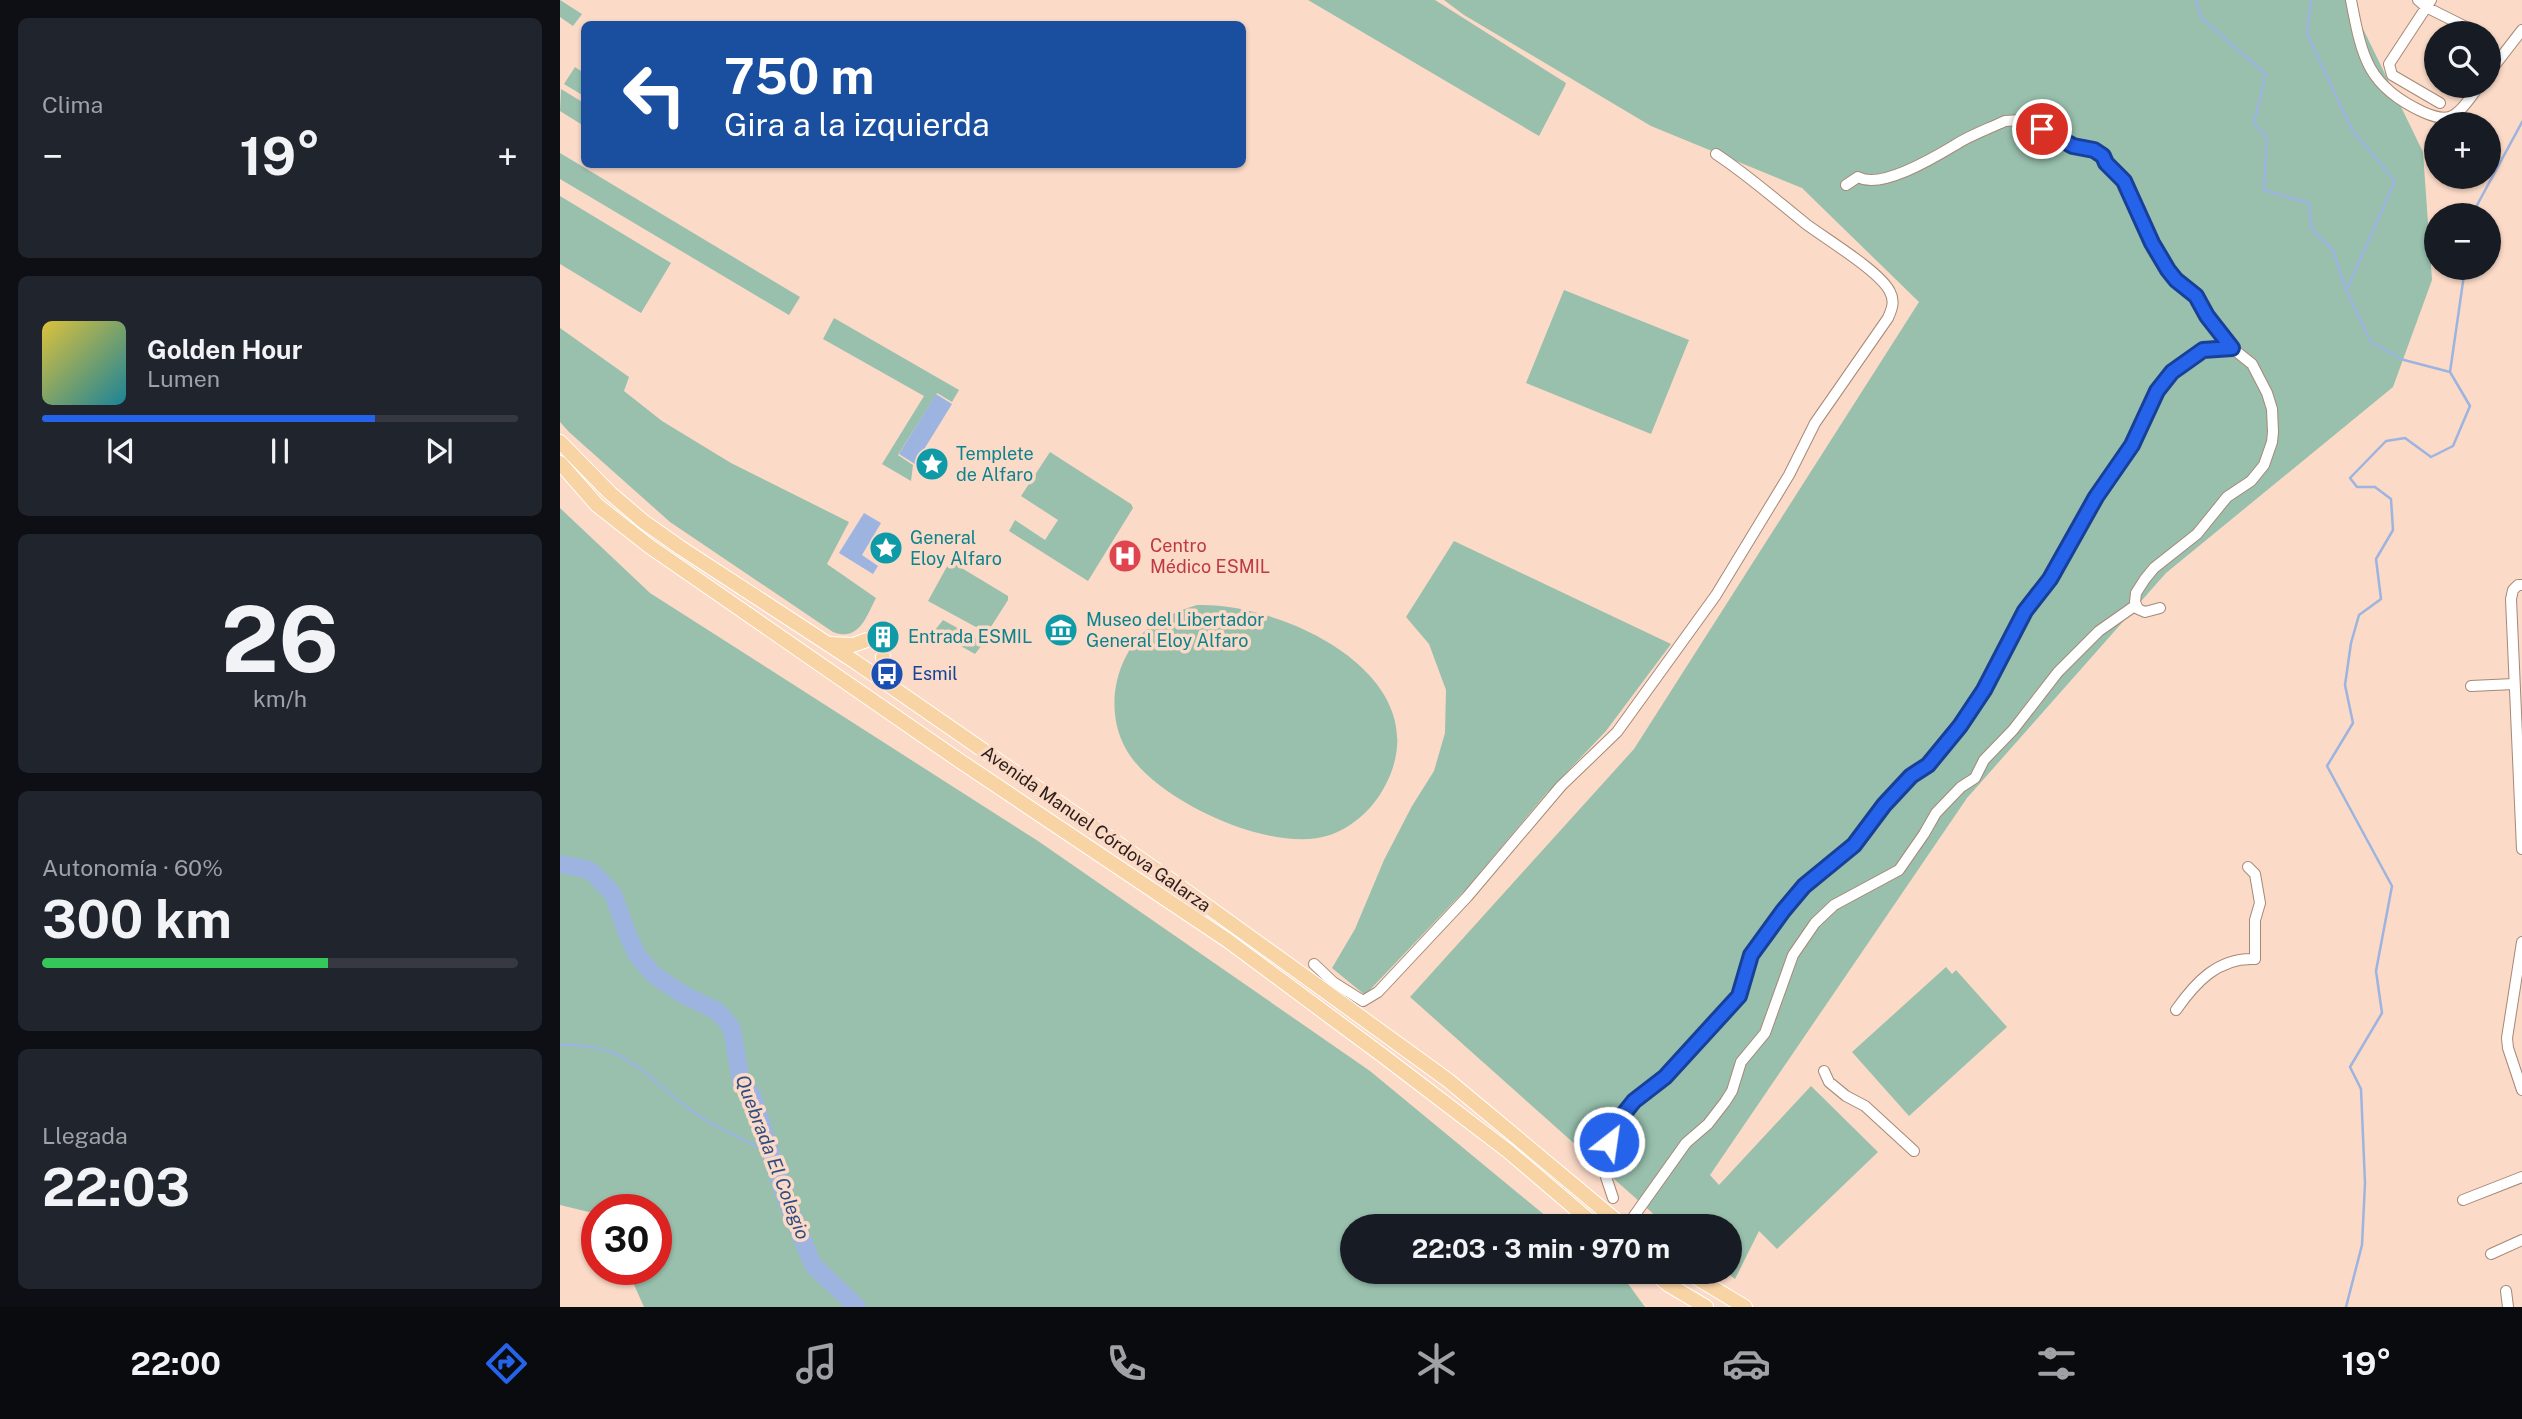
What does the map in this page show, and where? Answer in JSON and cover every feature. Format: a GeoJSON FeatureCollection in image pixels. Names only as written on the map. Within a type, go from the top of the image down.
{"type":"FeatureCollection","features":[{"type":"Feature","properties":{"kind":"main road","name":"Avenida Manuel Córdova Galarza"},"geometry":{"type":"LineString","coordinates":[[560,442],[610,493],[644,522],[828,644],[1175,883],[1449,1081],[1620,1214]]}},
{"type":"Feature","properties":{"kind":"main road","name":"Avenida Manuel Córdova Galarza"},"geometry":{"type":"LineString","coordinates":[[560,463],[597,505],[649,546],[957,760],[1238,948],[1487,1135],[1581,1214]]}},
{"type":"Feature","properties":{"kind":"main road"},"geometry":{"type":"LineString","coordinates":[[828,644],[853,645],[867,640]]}},
{"type":"Feature","properties":{"kind":"main road"},"geometry":{"type":"LineString","coordinates":[[883,657],[886,679],[891,687]]}},
{"type":"Feature","properties":{"kind":"main road"},"geometry":{"type":"LineString","coordinates":[[1707,1284],[1745,1307]]}},
{"type":"Feature","properties":{"kind":"main road"},"geometry":{"type":"LineString","coordinates":[[1669,1285],[1683,1307]]}},
{"type":"Feature","properties":{"kind":"main road"},"geometry":{"type":"LineString","coordinates":[[1669,1285],[1706,1307]]}},
{"type":"Feature","properties":{"kind":"street"},"geometry":{"type":"LineString","coordinates":[[2351,0],[2360,48],[2376,79],[2389,92],[2407,104],[2444,118],[2453,116],[2469,98]]}},
{"type":"Feature","properties":{"kind":"street"},"geometry":{"type":"LineString","coordinates":[[2440,103],[2392,75],[2389,64],[2425,2],[2458,21]]}},
{"type":"Feature","properties":{"kind":"street"},"geometry":{"type":"LineString","coordinates":[[2501,57],[2522,30]]}},
{"type":"Feature","properties":{"kind":"street"},"geometry":{"type":"LineString","coordinates":[[1846,185],[1858,177],[1870,180],[1931,161],[1955,145],[2013,119],[2022,120],[2073,146],[2094,150],[2103,156],[2106,163],[2124,181],[2152,243],[2168,270],[2196,296],[2207,316],[2232,348],[2252,364],[2267,393],[2273,420],[2273,442],[2259,472],[2251,481],[2227,497],[2197,534],[2154,568],[2136,593],[2138,609],[2145,612],[2160,608]]}},
{"type":"Feature","properties":{"kind":"street"},"geometry":{"type":"LineString","coordinates":[[1314,964],[1333,982],[1363,1001],[1378,992],[1467,897],[1561,786],[1617,732],[1716,595],[1789,475],[1815,423],[1888,318],[1893,300],[1889,289],[1743,171],[1716,154]]}},
{"type":"Feature","properties":{"kind":"street"},"geometry":{"type":"LineString","coordinates":[[1613,1198],[1606,1177],[1609,1142],[1614,1126],[1634,1101],[1665,1077],[1739,996],[1751,955],[1804,886],[1854,845],[1884,805],[1911,776],[1928,765],[1960,726],[1984,690],[2025,611],[2050,579],[2096,497],[2132,445],[2157,391],[2172,372],[2203,350],[2232,348]]}},
{"type":"Feature","properties":{"kind":"street"},"geometry":{"type":"LineString","coordinates":[[2522,585],[2513,590],[2511,599],[2522,849]]}},
{"type":"Feature","properties":{"kind":"street"},"geometry":{"type":"LineString","coordinates":[[1634,1214],[1686,1143],[1708,1124],[1726,1102],[1741,1062],[1765,1033],[1793,955],[1815,923],[1834,905],[1899,870],[1936,813],[1961,787],[1975,778],[1984,760],[2013,730],[2057,672],[2099,631],[2136,605]]}},
{"type":"Feature","properties":{"kind":"street"},"geometry":{"type":"LineString","coordinates":[[2470,686],[2514,684]]}},
{"type":"Feature","properties":{"kind":"street"},"geometry":{"type":"LineString","coordinates":[[2176,1010],[2193,985],[2204,977],[2241,958],[2255,959],[2255,920],[2260,903],[2255,874],[2248,867]]}},
{"type":"Feature","properties":{"kind":"street"},"geometry":{"type":"LineString","coordinates":[[2522,942],[2518,1001],[2507,1038],[2522,1090]]}},
{"type":"Feature","properties":{"kind":"street"},"geometry":{"type":"LineString","coordinates":[[1824,1071],[1829,1082],[1846,1096],[1865,1106],[1914,1151]]}},
{"type":"Feature","properties":{"kind":"street"},"geometry":{"type":"LineString","coordinates":[[2463,1200],[2522,1177]]}},
{"type":"Feature","properties":{"kind":"street"},"geometry":{"type":"LineString","coordinates":[[2491,1254],[2522,1240]]}},
{"type":"Feature","properties":{"kind":"street"},"geometry":{"type":"LineString","coordinates":[[2506,1291],[2508,1307]]}},
{"type":"Feature","properties":{"kind":"green space"},"geometry":{"type":"Polygon","coordinates":[[[560,0],[582,14],[573,26],[560,17],[560,0]]]}},
{"type":"Feature","properties":{"kind":"green space"},"geometry":{"type":"Polygon","coordinates":[[[1308,0],[1435,0],[1566,83],[1539,136],[1308,0]]]}},
{"type":"Feature","properties":{"kind":"green space"},"geometry":{"type":"Polygon","coordinates":[[[1444,0],[2349,0],[2423,152],[2427,203],[2424,203],[2424,280],[2432,280],[2393,387],[2166,573],[1967,798],[1710,1175],[1719,1185],[1811,1086],[1878,1152],[1777,1249],[1759,1231],[1742,1265],[1742,1214],[1653,1214],[1410,997],[1634,749],[1919,302],[1802,188],[1651,126],[1464,15],[1444,0]]]}},
{"type":"Feature","properties":{"kind":"green space"},"geometry":{"type":"Polygon","coordinates":[[[575,67],[581,71],[581,94],[564,84],[575,67]]]}},
{"type":"Feature","properties":{"kind":"green space"},"geometry":{"type":"Polygon","coordinates":[[[561,89],[581,101],[581,124],[560,111],[561,89]]]}},
{"type":"Feature","properties":{"kind":"green space"},"geometry":{"type":"Polygon","coordinates":[[[560,153],[800,297],[789,315],[560,179],[560,153]]]}},
{"type":"Feature","properties":{"kind":"green space"},"geometry":{"type":"Polygon","coordinates":[[[560,196],[671,263],[641,313],[560,264],[560,196]]]}},
{"type":"Feature","properties":{"kind":"green space"},"geometry":{"type":"Polygon","coordinates":[[[1564,290],[1689,340],[1651,434],[1526,383],[1564,290]]]}},
{"type":"Feature","properties":{"kind":"green space"},"geometry":{"type":"Polygon","coordinates":[[[834,318],[959,390],[952,402],[937,393],[898,455],[913,465],[911,481],[882,464],[924,396],[823,339],[834,318]]]}},
{"type":"Feature","properties":{"kind":"green space"},"geometry":{"type":"Polygon","coordinates":[[[560,328],[629,377],[624,391],[662,421],[731,463],[849,522],[827,564],[876,598],[865,620],[855,631],[849,634],[833,632],[670,522],[569,432],[560,422],[560,328]]]}},
{"type":"Feature","properties":{"kind":"green space"},"geometry":{"type":"Polygon","coordinates":[[[1050,452],[1131,504],[1133,508],[1088,581],[1009,531],[1015,520],[1045,540],[1058,520],[1021,496],[1050,452]]]}},
{"type":"Feature","properties":{"kind":"green space"},"geometry":{"type":"Polygon","coordinates":[[[560,508],[650,593],[1038,841],[1370,1071],[1543,1214],[1340,1214],[1340,1284],[1628,1284],[1645,1307],[644,1307],[634,1285],[672,1285],[672,1194],[581,1194],[581,1210],[560,1205],[560,508]]]}},
{"type":"Feature","properties":{"kind":"green space"},"geometry":{"type":"Polygon","coordinates":[[[1454,541],[1671,644],[1606,731],[1545,795],[1467,888],[1365,995],[1332,968],[1355,929],[1384,860],[1434,771],[1445,733],[1446,690],[1429,644],[1406,617],[1454,541]]]}},
{"type":"Feature","properties":{"kind":"green space"},"geometry":{"type":"Polygon","coordinates":[[[950,561],[1008,596],[987,633],[928,601],[950,561]]]}},
{"type":"Feature","properties":{"kind":"green space"},"geometry":{"type":"Polygon","coordinates":[[[1197,605],[1232,607],[1270,616],[1308,631],[1343,652],[1372,678],[1391,709],[1397,744],[1387,782],[1370,807],[1356,821],[1330,835],[1306,839],[1251,831],[1222,821],[1168,792],[1131,757],[1122,742],[1115,709],[1115,692],[1125,659],[1150,626],[1169,615],[1197,605]]]}},
{"type":"Feature","properties":{"kind":"green space"},"geometry":{"type":"Polygon","coordinates":[[[943,620],[981,641],[982,645],[975,654],[937,633],[935,630],[943,620]]]}},
{"type":"Feature","properties":{"kind":"green space"},"geometry":{"type":"Polygon","coordinates":[[[1946,967],[1952,974],[1956,970],[2007,1027],[1909,1116],[1852,1052],[1946,967]]]}},
{"type":"Feature","properties":{"kind":"water"},"geometry":{"type":"Polygon","coordinates":[[[936,394],[952,404],[915,464],[899,454],[936,394]]]}},
{"type":"Feature","properties":{"kind":"water"},"geometry":{"type":"Polygon","coordinates":[[[864,513],[881,523],[862,555],[878,566],[873,574],[839,553],[864,513]]]}},
{"type":"Feature","properties":{"kind":"waterway"},"geometry":{"type":"LineString","coordinates":[[2196,0],[2201,18],[2266,74],[2254,123],[2267,138],[2264,190],[2309,203],[2312,230],[2333,250],[2346,290],[2371,342],[2404,360],[2450,372]]}},
{"type":"Feature","properties":{"kind":"waterway"},"geometry":{"type":"LineString","coordinates":[[2311,0],[2307,34],[2352,130],[2395,181],[2347,289]]}},
{"type":"Feature","properties":{"kind":"waterway"},"geometry":{"type":"LineString","coordinates":[[2478,203],[2522,122]]}},
{"type":"Feature","properties":{"kind":"waterway"},"geometry":{"type":"LineString","coordinates":[[2346,1307],[2362,1245],[2365,1183],[2361,1089],[2350,1067],[2382,1013],[2376,971],[2392,886],[2327,766],[2353,723],[2345,685],[2351,643],[2359,615],[2381,599],[2376,559],[2393,530],[2391,499],[2375,487],[2357,487],[2350,478],[2386,441],[2405,438],[2431,457],[2453,446],[2470,406],[2450,372],[2463,280]]}},
{"type":"Feature","properties":{"kind":"waterway","name":"Quebrada El Colegio"},"geometry":{"type":"LineString","coordinates":[[560,864],[586,869],[594,874],[613,894],[637,955],[654,975],[684,995],[717,1011],[732,1029],[741,1082],[752,1095],[785,1197],[813,1265],[857,1307]]}},
{"type":"Feature","properties":{"kind":"waterway"},"geometry":{"type":"LineString","coordinates":[[560,1045],[585,1046],[623,1057],[701,1117],[770,1153]]}},
{"type":"Feature","properties":{"kind":"place","name":"Templete de Alfaro"},"geometry":{"type":"Point","coordinates":[932,464]}},
{"type":"Feature","properties":{"kind":"place","name":"General Eloy Alfaro"},"geometry":{"type":"Point","coordinates":[886,548]}},
{"type":"Feature","properties":{"kind":"place","name":"Centro Médico ESMIL"},"geometry":{"type":"Point","coordinates":[1125,556]}},
{"type":"Feature","properties":{"kind":"place","name":"Museo del Libertador General Eloy Alfaro"},"geometry":{"type":"Point","coordinates":[1061,630]}},
{"type":"Feature","properties":{"kind":"place","name":"Entrada ESMIL"},"geometry":{"type":"Point","coordinates":[883,637]}},
{"type":"Feature","properties":{"kind":"place","name":"Esmil"},"geometry":{"type":"Point","coordinates":[887,674]}},
{"type":"Feature","properties":{"kind":"route"},"geometry":{"type":"LineString","coordinates":[[1609,1142],[1614,1126],[1634,1101],[1665,1077],[1739,996],[1751,955],[1804,886],[1854,845],[1884,805],[1911,776],[1928,765],[1960,726],[1984,690],[2025,611],[2050,579],[2096,497],[2132,445],[2157,391],[2172,372],[2203,350],[2232,348],[2207,316],[2196,296],[2168,270],[2152,243],[2124,181],[2106,163],[2103,156],[2094,150],[2073,146],[2042,129]]}}]}
